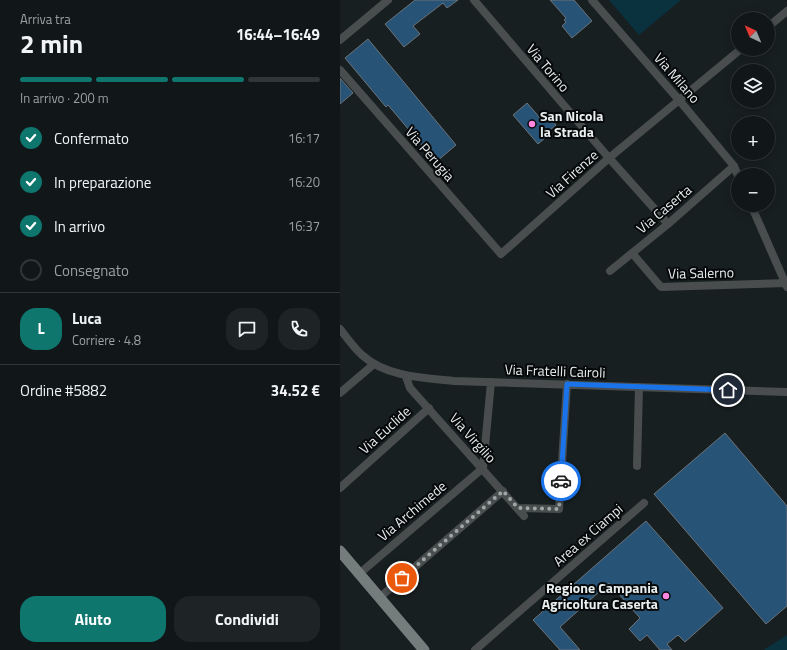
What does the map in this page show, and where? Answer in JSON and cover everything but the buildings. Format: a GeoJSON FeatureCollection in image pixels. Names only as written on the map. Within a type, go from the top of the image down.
{"type":"FeatureCollection","features":[{"type":"Feature","properties":{"kind":"main road"},"geometry":{"type":"LineString","coordinates":[[340,551],[424,650]]}},
{"type":"Feature","properties":{"kind":"street"},"geometry":{"type":"LineString","coordinates":[[340,40],[388,0]]}},
{"type":"Feature","properties":{"kind":"street","name":"Via Torino"},"geometry":{"type":"LineString","coordinates":[[474,0],[609,158],[668,224]]}},
{"type":"Feature","properties":{"kind":"street","name":"Via Milano"},"geometry":{"type":"LineString","coordinates":[[592,0],[734,166]]}},
{"type":"Feature","properties":{"kind":"street"},"geometry":{"type":"LineString","coordinates":[[775,21],[787,12]]}},
{"type":"Feature","properties":{"kind":"street","name":"Via Firenze"},"geometry":{"type":"LineString","coordinates":[[501,254],[609,158],[732,56]]}},
{"type":"Feature","properties":{"kind":"street","name":"Via Perugia"},"geometry":{"type":"LineString","coordinates":[[340,70],[501,254]]}},
{"type":"Feature","properties":{"kind":"street","name":"Via Caserta"},"geometry":{"type":"LineString","coordinates":[[610,271],[668,224],[734,166]]}},
{"type":"Feature","properties":{"kind":"street"},"geometry":{"type":"LineString","coordinates":[[754,212],[787,285]]}},
{"type":"Feature","properties":{"kind":"street","name":"Via Salerno"},"geometry":{"type":"LineString","coordinates":[[632,253],[661,287],[787,285]]}},
{"type":"Feature","properties":{"kind":"street","name":"Via Fratelli Cairoli"},"geometry":{"type":"LineString","coordinates":[[340,329],[362,355],[374,364],[406,377],[454,381],[787,392]]}},
{"type":"Feature","properties":{"kind":"street"},"geometry":{"type":"LineString","coordinates":[[340,393],[374,364]]}},
{"type":"Feature","properties":{"kind":"street","name":"Via Virgilio"},"geometry":{"type":"LineString","coordinates":[[406,377],[410,388],[483,468],[524,516]]}},
{"type":"Feature","properties":{"kind":"street"},"geometry":{"type":"LineString","coordinates":[[483,468],[491,382]]}},
{"type":"Feature","properties":{"kind":"street"},"geometry":{"type":"LineString","coordinates":[[518,508],[559,509],[567,384]]}},
{"type":"Feature","properties":{"kind":"street"},"geometry":{"type":"LineString","coordinates":[[637,466],[639,387]]}},
{"type":"Feature","properties":{"kind":"street","name":"Via Euclide"},"geometry":{"type":"LineString","coordinates":[[340,488],[429,408]]}},
{"type":"Feature","properties":{"kind":"street","name":"Via Archimede"},"geometry":{"type":"LineString","coordinates":[[359,574],[483,468]]}},
{"type":"Feature","properties":{"kind":"street"},"geometry":{"type":"LineString","coordinates":[[379,598],[503,491]]}},
{"type":"Feature","properties":{"kind":"street","name":"Area ex Ciampi"},"geometry":{"type":"LineString","coordinates":[[475,650],[644,503]]}},
{"type":"Feature","properties":{"kind":"shaded area"},"geometry":{"type":"Polygon","coordinates":[[[609,0],[681,0],[639,35],[609,0]]]}},
{"type":"Feature","properties":{"kind":"shaded area"},"geometry":{"type":"Polygon","coordinates":[[[787,635],[787,650],[765,650],[765,649],[787,635]]]}},
{"type":"Feature","properties":{"kind":"way so far"},"geometry":{"type":"LineString","coordinates":[[402,578],[503,491],[518,508],[559,509],[561,481]]}},
{"type":"Feature","properties":{"kind":"place","name":"San Nicola la Strada"},"geometry":{"type":"Point","coordinates":[532,124]}},
{"type":"Feature","properties":{"kind":"place","name":"Regione Campania Agricoltura Caserta"},"geometry":{"type":"Point","coordinates":[666,596]}},
{"type":"Feature","properties":{"kind":"route"},"geometry":{"type":"LineString","coordinates":[[561,481],[567,384],[728,390]]}}]}
